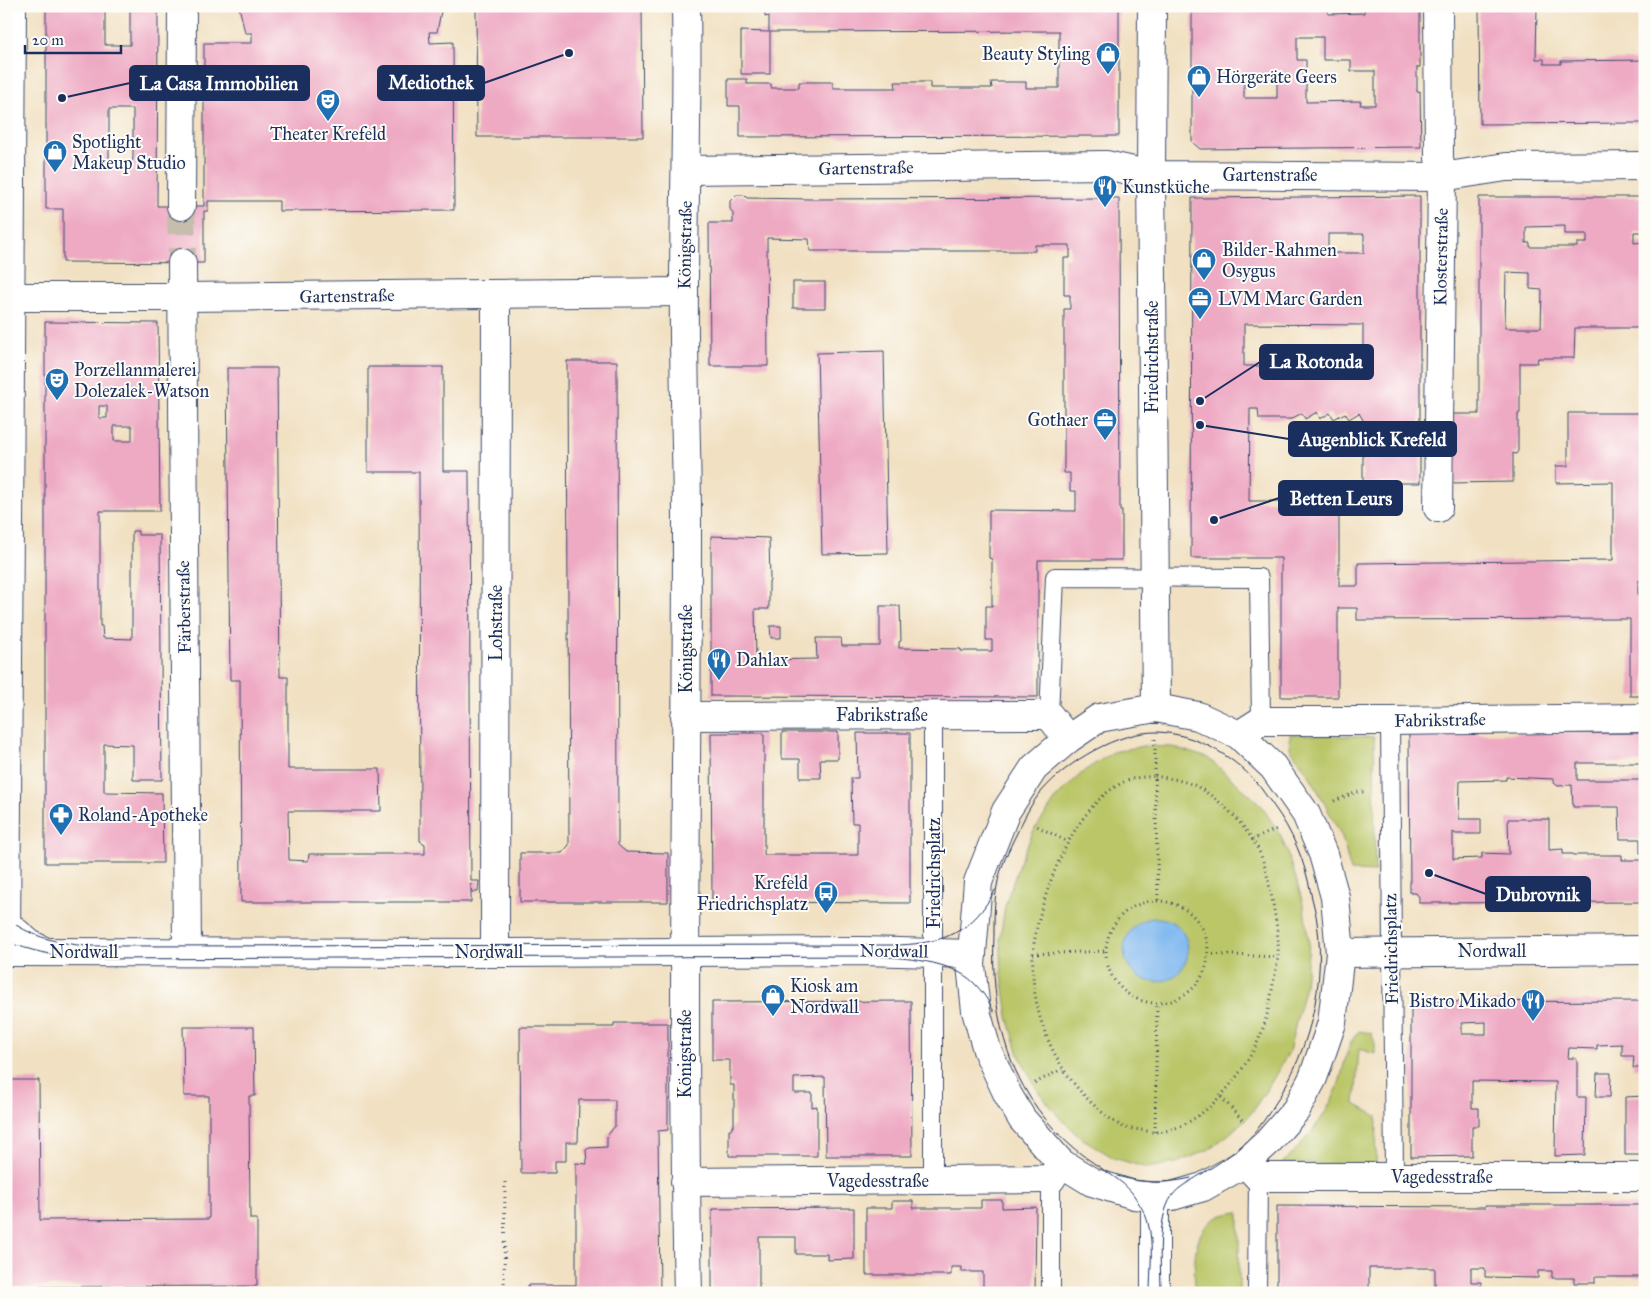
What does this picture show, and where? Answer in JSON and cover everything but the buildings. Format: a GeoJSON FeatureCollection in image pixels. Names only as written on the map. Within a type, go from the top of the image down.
{"type":"FeatureCollection","features":[{"type":"Feature","properties":{"kind":"street"},"geometry":{"type":"LineString","coordinates":[[9,936],[12,6]]}},
{"type":"Feature","properties":{"kind":"street"},"geometry":{"type":"LineString","coordinates":[[181,206],[182,6]]}},
{"type":"Feature","properties":{"kind":"street","name":"Königstraße"},"geometry":{"type":"LineString","coordinates":[[686,6],[684,292],[687,522],[685,952],[688,1293]]}},
{"type":"Feature","properties":{"kind":"street","name":"Friedrichstraße"},"geometry":{"type":"LineString","coordinates":[[1152,6],[1153,577],[1156,708]]}},
{"type":"Feature","properties":{"kind":"street","name":"Klosterstraße"},"geometry":{"type":"LineString","coordinates":[[1438,6],[1439,158],[1442,176],[1438,508]]}},
{"type":"Feature","properties":{"kind":"street","name":"Gartenstraße"},"geometry":{"type":"LineString","coordinates":[[686,170],[1106,165],[1151,175],[1442,176],[1506,167],[1645,166]]}},
{"type":"Feature","properties":{"kind":"street","name":"Färberstraße"},"geometry":{"type":"LineString","coordinates":[[182,263],[187,952]]}},
{"type":"Feature","properties":{"kind":"street","name":"Gartenstraße"},"geometry":{"type":"LineString","coordinates":[[10,297],[684,292]]}},
{"type":"Feature","properties":{"kind":"street","name":"Lohstraße"},"geometry":{"type":"LineString","coordinates":[[496,294],[496,952]]}},
{"type":"Feature","properties":{"kind":"street"},"geometry":{"type":"LineString","coordinates":[[1156,708],[1250,728],[1273,767],[1306,814],[1324,854],[1335,897],[1340,953],[1332,1023],[1313,1078],[1296,1110],[1268,1142],[1251,1170],[1172,1196],[1155,1197],[1134,1195],[1056,1171],[1008,1095],[988,1050],[976,1011],[971,965],[978,882],[1006,811],[1034,768],[1068,739],[1099,718],[1156,708]]}},
{"type":"Feature","properties":{"kind":"street","name":"Fabrikstraße"},"geometry":{"type":"LineString","coordinates":[[685,716],[1049,716]]}},
{"type":"Feature","properties":{"kind":"street"},"geometry":{"type":"LineString","coordinates":[[1049,716],[1068,739]]}},
{"type":"Feature","properties":{"kind":"street","name":"Fabrikstraße"},"geometry":{"type":"LineString","coordinates":[[1250,728],[1390,721],[1645,718]]}},
{"type":"Feature","properties":{"kind":"street","name":"Nordwall"},"geometry":{"type":"LineString","coordinates":[[9,936],[56,952],[934,952],[972,954]]}},
{"type":"Feature","properties":{"kind":"street","name":"Nordwall"},"geometry":{"type":"LineString","coordinates":[[1340,953],[1645,950]]}},
{"type":"Feature","properties":{"kind":"street","name":"Vagedesstraße"},"geometry":{"type":"LineString","coordinates":[[1251,1170],[1394,1176],[1645,1177]]}},
{"type":"Feature","properties":{"kind":"street","name":"Vagedesstraße"},"geometry":{"type":"LineString","coordinates":[[686,1182],[934,1181],[1056,1171]]}},
{"type":"Feature","properties":{"kind":"street"},"geometry":{"type":"LineString","coordinates":[[1155,1197],[1155,1293]]}},
{"type":"Feature","properties":{"kind":"lane"},"geometry":{"type":"LineString","coordinates":[[1049,716],[1055,578],[1259,578],[1250,728]]}},
{"type":"Feature","properties":{"kind":"lane","name":"Friedrichsplatz"},"geometry":{"type":"LineString","coordinates":[[933,715],[934,1181]]}},
{"type":"Feature","properties":{"kind":"lane","name":"Friedrichsplatz"},"geometry":{"type":"LineString","coordinates":[[1390,721],[1394,1176]]}},
{"type":"Feature","properties":{"kind":"lane"},"geometry":{"type":"LineString","coordinates":[[1251,1170],[1257,1293]]}},
{"type":"Feature","properties":{"kind":"lane"},"geometry":{"type":"LineString","coordinates":[[1051,1293],[1056,1171]]}},
{"type":"Feature","properties":{"kind":"path"},"geometry":{"type":"LineString","coordinates":[[1156,708],[1154,776],[1158,900]]}},
{"type":"Feature","properties":{"kind":"path"},"geometry":{"type":"LineString","coordinates":[[1154,776],[1172,778],[1194,785],[1215,798],[1239,821],[1262,858],[1272,896],[1278,931],[1278,957],[1268,1010],[1258,1041],[1243,1070],[1221,1097],[1196,1117],[1174,1128],[1154,1132],[1126,1128],[1094,1107],[1062,1069],[1044,1028],[1034,994],[1033,954],[1036,930],[1048,890],[1068,842],[1105,794],[1119,784],[1134,778],[1154,776]]}},
{"type":"Feature","properties":{"kind":"path"},"geometry":{"type":"LineString","coordinates":[[1006,811],[1068,842]]}},
{"type":"Feature","properties":{"kind":"path"},"geometry":{"type":"LineString","coordinates":[[1158,900],[1174,904],[1194,918],[1206,938],[1208,954],[1205,969],[1192,988],[1172,1000],[1157,1003],[1141,1000],[1126,993],[1115,982],[1108,967],[1106,951],[1108,935],[1116,921],[1135,906],[1158,900]]}},
{"type":"Feature","properties":{"kind":"path"},"geometry":{"type":"LineString","coordinates":[[1033,954],[1106,951]]}},
{"type":"Feature","properties":{"kind":"path"},"geometry":{"type":"LineString","coordinates":[[1208,954],[1278,957]]}},
{"type":"Feature","properties":{"kind":"path"},"geometry":{"type":"LineString","coordinates":[[1154,1132],[1157,1003]]}},
{"type":"Feature","properties":{"kind":"path"},"geometry":{"type":"LineString","coordinates":[[504,1293],[505,1181]]}},
{"type":"Feature","properties":{"kind":"green space"},"geometry":{"type":"Polygon","coordinates":[[[1290,734],[1374,737],[1375,872],[1351,871],[1342,837],[1311,778],[1290,748],[1290,734]]]}},
{"type":"Feature","properties":{"kind":"green space"},"geometry":{"type":"Polygon","coordinates":[[[1143,746],[1173,747],[1208,758],[1260,804],[1281,836],[1295,875],[1304,908],[1309,943],[1305,985],[1289,1052],[1249,1116],[1208,1150],[1176,1163],[1147,1168],[1114,1158],[1083,1139],[1059,1117],[1038,1091],[1019,1055],[1008,1017],[1002,974],[1000,939],[1005,906],[1018,867],[1033,832],[1058,796],[1084,771],[1113,752],[1143,746]]]}},
{"type":"Feature","properties":{"kind":"green space"},"geometry":{"type":"Polygon","coordinates":[[[1359,1031],[1371,1033],[1375,1043],[1375,1054],[1359,1049],[1355,1104],[1377,1116],[1376,1164],[1281,1164],[1298,1148],[1326,1112],[1339,1083],[1350,1044],[1359,1031]]]}},
{"type":"Feature","properties":{"kind":"green space"},"geometry":{"type":"Polygon","coordinates":[[[1239,1212],[1239,1293],[1195,1293],[1196,1252],[1198,1240],[1203,1230],[1211,1221],[1223,1215],[1239,1212]]]}},
{"type":"Feature","properties":{"kind":"water"},"geometry":{"type":"Polygon","coordinates":[[[1150,918],[1162,918],[1179,927],[1186,938],[1188,950],[1186,962],[1179,973],[1162,982],[1150,982],[1138,977],[1129,968],[1124,956],[1124,944],[1129,932],[1138,923],[1150,918]]]}},
{"type":"Feature","properties":{"kind":"tunnel"},"geometry":{"type":"LineString","coordinates":[[181,206],[182,263]]}},
{"type":"Feature","properties":{"kind":"tram line"},"geometry":{"type":"LineString","coordinates":[[1150,1293],[1151,1239],[1147,1220],[1141,1206],[1123,1184],[1075,1150],[1055,1130],[1038,1109],[1012,1063],[1004,1039],[995,989],[994,923],[998,879],[1025,817],[1042,791],[1065,769],[1094,750],[1127,737],[1158,732],[1186,737],[1212,748],[1236,763],[1260,787],[1287,826],[1302,859],[1316,915],[1319,950],[1319,978],[1315,1006],[1308,1033],[1298,1060],[1272,1109],[1243,1145],[1185,1184],[1172,1196],[1167,1206],[1160,1243],[1161,1293]]}},
{"type":"Feature","properties":{"kind":"tram line"},"geometry":{"type":"LineString","coordinates":[[16,925],[50,940],[86,946],[899,945],[930,941],[956,932],[977,916],[995,890]]}},
{"type":"Feature","properties":{"kind":"tram line"},"geometry":{"type":"LineString","coordinates":[[16,945],[51,954],[87,959],[874,956],[913,959],[953,969],[964,975],[980,989],[994,1012]]}},
{"type":"Feature","properties":{"kind":"tram line"},"geometry":{"type":"LineString","coordinates":[[1117,1176],[1154,1182],[1191,1178]]}},
{"type":"Feature","properties":{"kind":"place","name":"Mediothek"},"geometry":{"type":"Point","coordinates":[569,53]}},
{"type":"Feature","properties":{"kind":"place","name":"Beauty Styling"},"geometry":{"type":"Point","coordinates":[1108,75]}},
{"type":"Feature","properties":{"kind":"place","name":"La Casa Immobilien"},"geometry":{"type":"Point","coordinates":[62,98]}},
{"type":"Feature","properties":{"kind":"place","name":"Hörgeräte Geers"},"geometry":{"type":"Point","coordinates":[1199,98]}},
{"type":"Feature","properties":{"kind":"place","name":"Theater Krefeld"},"geometry":{"type":"Point","coordinates":[328,122]}},
{"type":"Feature","properties":{"kind":"place","name":"Spotlight Makeup Studio"},"geometry":{"type":"Point","coordinates":[55,173]}},
{"type":"Feature","properties":{"kind":"place","name":"Kunstküche"},"geometry":{"type":"Point","coordinates":[1105,208]}},
{"type":"Feature","properties":{"kind":"place","name":"Bilder-Rahmen Osygus"},"geometry":{"type":"Point","coordinates":[1204,281]}},
{"type":"Feature","properties":{"kind":"place","name":"LVM Marc Garden"},"geometry":{"type":"Point","coordinates":[1200,320]}},
{"type":"Feature","properties":{"kind":"place","name":"Porzellanmalerei Dolezalek-Watson"},"geometry":{"type":"Point","coordinates":[57,401]}},
{"type":"Feature","properties":{"kind":"place","name":"La Rotonda"},"geometry":{"type":"Point","coordinates":[1200,401]}},
{"type":"Feature","properties":{"kind":"place","name":"Augenblick Krefeld"},"geometry":{"type":"Point","coordinates":[1200,425]}},
{"type":"Feature","properties":{"kind":"place","name":"Gothaer"},"geometry":{"type":"Point","coordinates":[1105,441]}},
{"type":"Feature","properties":{"kind":"place","name":"Betten Leurs"},"geometry":{"type":"Point","coordinates":[1214,520]}},
{"type":"Feature","properties":{"kind":"place","name":"Dahlax"},"geometry":{"type":"Point","coordinates":[719,681]}},
{"type":"Feature","properties":{"kind":"place","name":"Roland-Apotheke"},"geometry":{"type":"Point","coordinates":[61,836]}},
{"type":"Feature","properties":{"kind":"place","name":"Dubrovnik"},"geometry":{"type":"Point","coordinates":[1429,873]}},
{"type":"Feature","properties":{"kind":"place","name":"Krefeld Friedrichsplatz"},"geometry":{"type":"Point","coordinates":[826,914]}},
{"type":"Feature","properties":{"kind":"place","name":"Kiosk am Nordwall"},"geometry":{"type":"Point","coordinates":[773,1017]}},
{"type":"Feature","properties":{"kind":"place","name":"Bistro Mikado"},"geometry":{"type":"Point","coordinates":[1533,1022]}}]}
